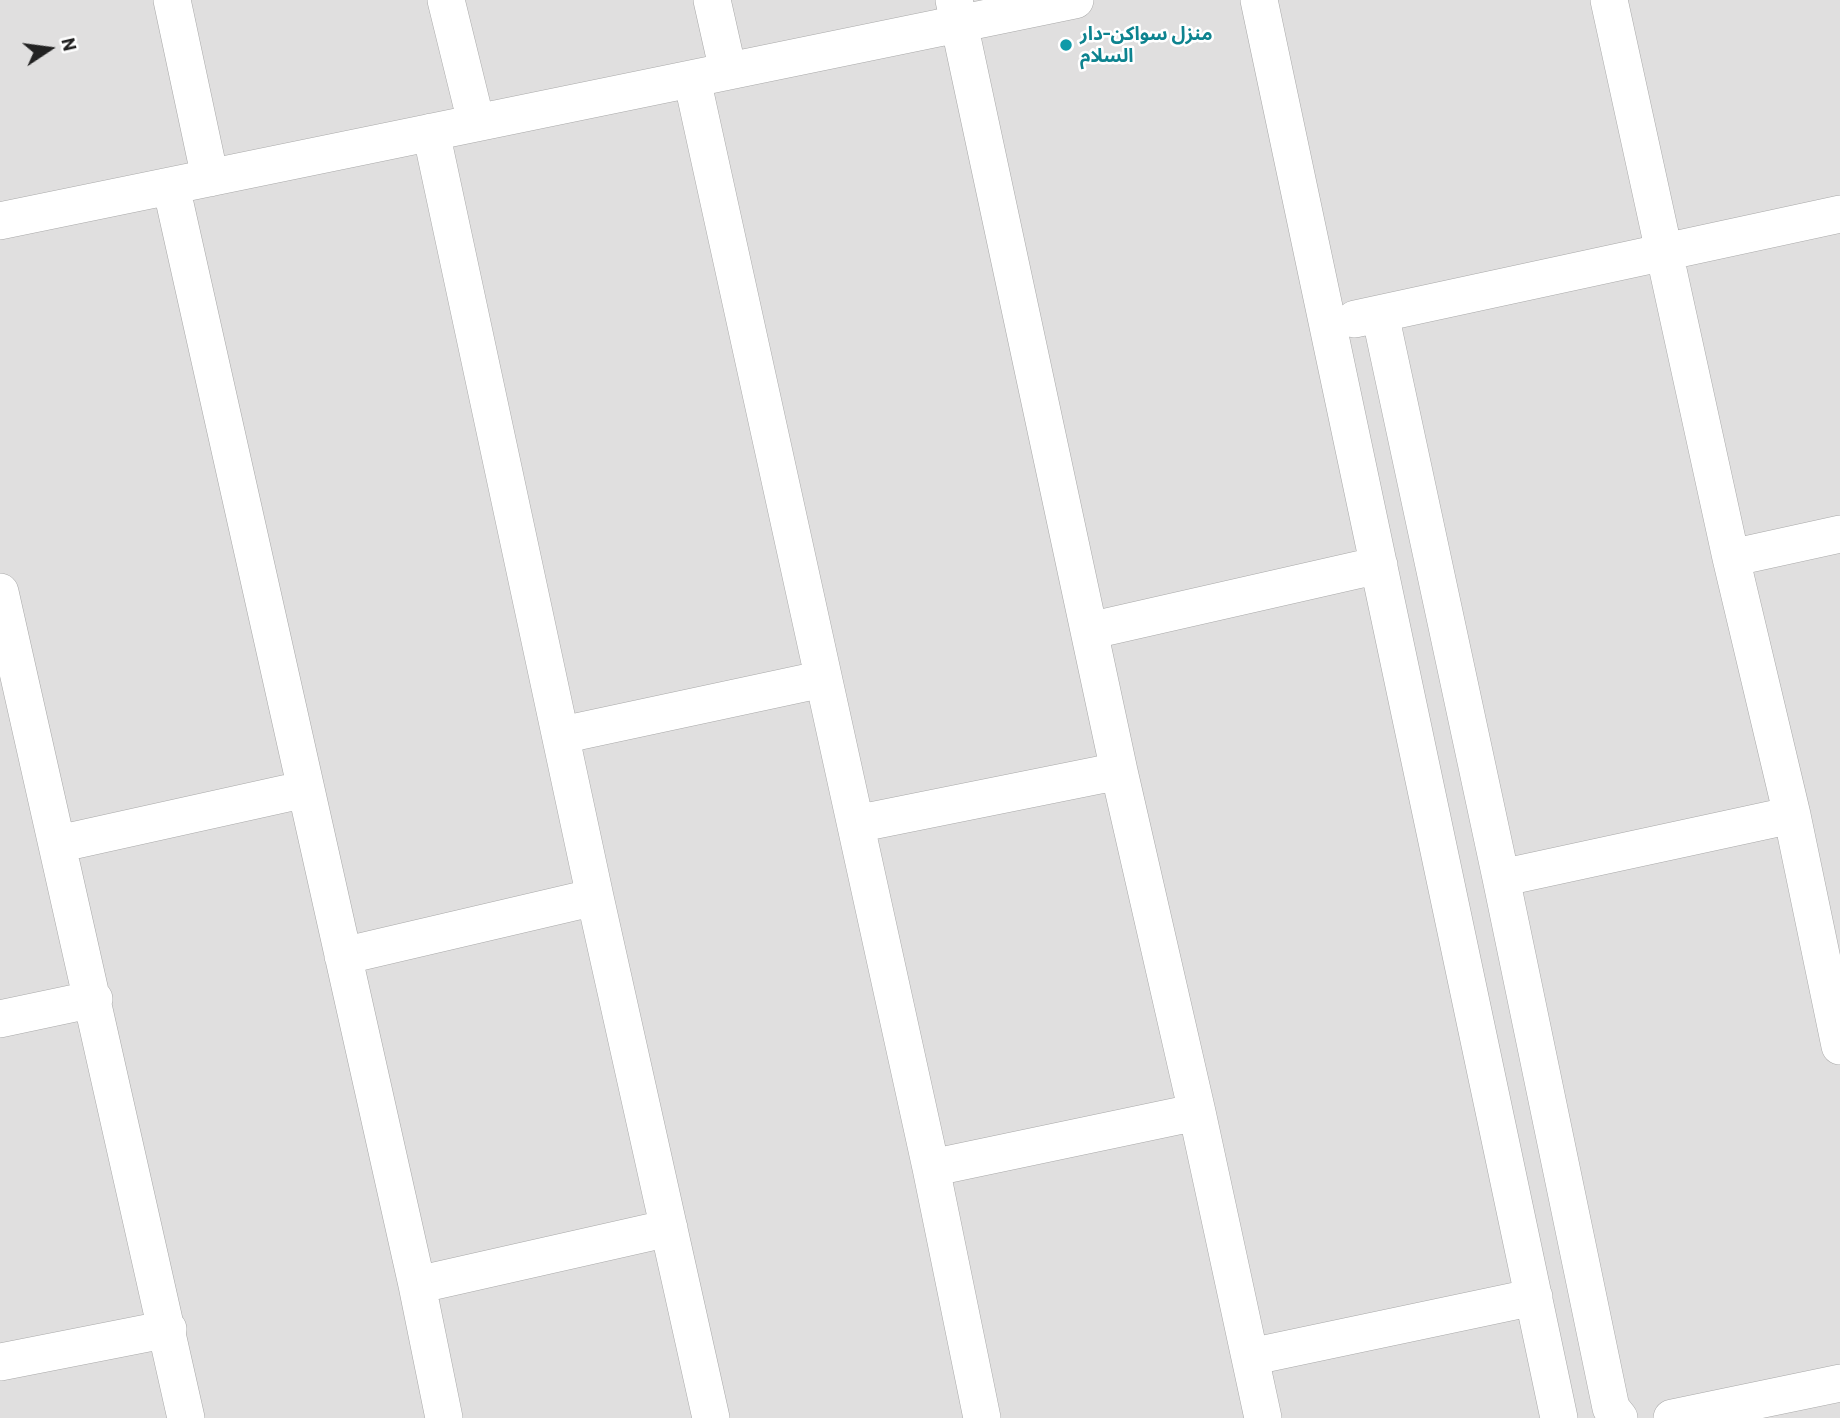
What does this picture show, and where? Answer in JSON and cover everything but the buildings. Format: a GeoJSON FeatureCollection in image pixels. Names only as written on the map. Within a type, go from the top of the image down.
{"type":"FeatureCollection","features":[{"type":"Feature","properties":{"kind":"street"},"geometry":{"type":"LineString","coordinates":[[172,0],[210,178]]}},
{"type":"Feature","properties":{"kind":"street"},"geometry":{"type":"LineString","coordinates":[[446,0],[476,122]]}},
{"type":"Feature","properties":{"kind":"street"},"geometry":{"type":"LineString","coordinates":[[712,0],[728,71]]}},
{"type":"Feature","properties":{"kind":"street"},"geometry":{"type":"LineString","coordinates":[[0,221],[692,79],[957,12],[1075,0]]}},
{"type":"Feature","properties":{"kind":"street"},"geometry":{"type":"LineString","coordinates":[[1259,0],[1559,1418]]}},
{"type":"Feature","properties":{"kind":"street"},"geometry":{"type":"LineString","coordinates":[[1609,0],[1731,558],[1792,815],[1840,1046]]}},
{"type":"Feature","properties":{"kind":"street"},"geometry":{"type":"LineString","coordinates":[[957,12],[1119,771],[1263,1418]]}},
{"type":"Feature","properties":{"kind":"street"},"geometry":{"type":"LineString","coordinates":[[692,79],[931,1168],[976,1417]]}},
{"type":"Feature","properties":{"kind":"street"},"geometry":{"type":"LineString","coordinates":[[431,132],[595,897],[711,1418]]}},
{"type":"Feature","properties":{"kind":"street"},"geometry":{"type":"LineString","coordinates":[[171,186],[417,1285],[444,1418]]}},
{"type":"Feature","properties":{"kind":"street"},"geometry":{"type":"LineString","coordinates":[[1328,325],[1840,214]]}},
{"type":"Feature","properties":{"kind":"street"},"geometry":{"type":"LineString","coordinates":[[1380,314],[1611,1408],[1619,1418]]}},
{"type":"Feature","properties":{"kind":"street"},"geometry":{"type":"LineString","coordinates":[[1731,558],[1840,534]]}},
{"type":"Feature","properties":{"kind":"street"},"geometry":{"type":"LineString","coordinates":[[1089,631],[1379,565]]}},
{"type":"Feature","properties":{"kind":"street"},"geometry":{"type":"LineString","coordinates":[[0,592],[94,999],[186,1418]]}},
{"type":"Feature","properties":{"kind":"street"},"geometry":{"type":"LineString","coordinates":[[562,735],[824,678]]}},
{"type":"Feature","properties":{"kind":"street"},"geometry":{"type":"LineString","coordinates":[[856,824],[1119,771]]}},
{"type":"Feature","properties":{"kind":"street"},"geometry":{"type":"LineString","coordinates":[[58,844],[306,789]]}},
{"type":"Feature","properties":{"kind":"street"},"geometry":{"type":"LineString","coordinates":[[1501,878],[1792,815]]}},
{"type":"Feature","properties":{"kind":"street"},"geometry":{"type":"LineString","coordinates":[[343,956],[595,897]]}},
{"type":"Feature","properties":{"kind":"street"},"geometry":{"type":"LineString","coordinates":[[0,1019],[94,999]]}},
{"type":"Feature","properties":{"kind":"street"},"geometry":{"type":"LineString","coordinates":[[931,1168],[1197,1112]]}},
{"type":"Feature","properties":{"kind":"street"},"geometry":{"type":"LineString","coordinates":[[417,1285],[669,1228]]}},
{"type":"Feature","properties":{"kind":"street"},"geometry":{"type":"LineString","coordinates":[[1250,1357],[1534,1297]]}},
{"type":"Feature","properties":{"kind":"street"},"geometry":{"type":"LineString","coordinates":[[0,1362],[168,1329]]}},
{"type":"Feature","properties":{"kind":"street"},"geometry":{"type":"LineString","coordinates":[[1672,1418],[1840,1383]]}},
{"type":"Feature","properties":{"kind":"shaded area"},"geometry":{"type":"Polygon","coordinates":[[[0,0],[1840,0],[1840,1418],[0,1418],[0,0]]]}},
{"type":"Feature","properties":{"kind":"place","name":"منزل سواكن-دار السلام"},"geometry":{"type":"Point","coordinates":[1066,45]}}]}
